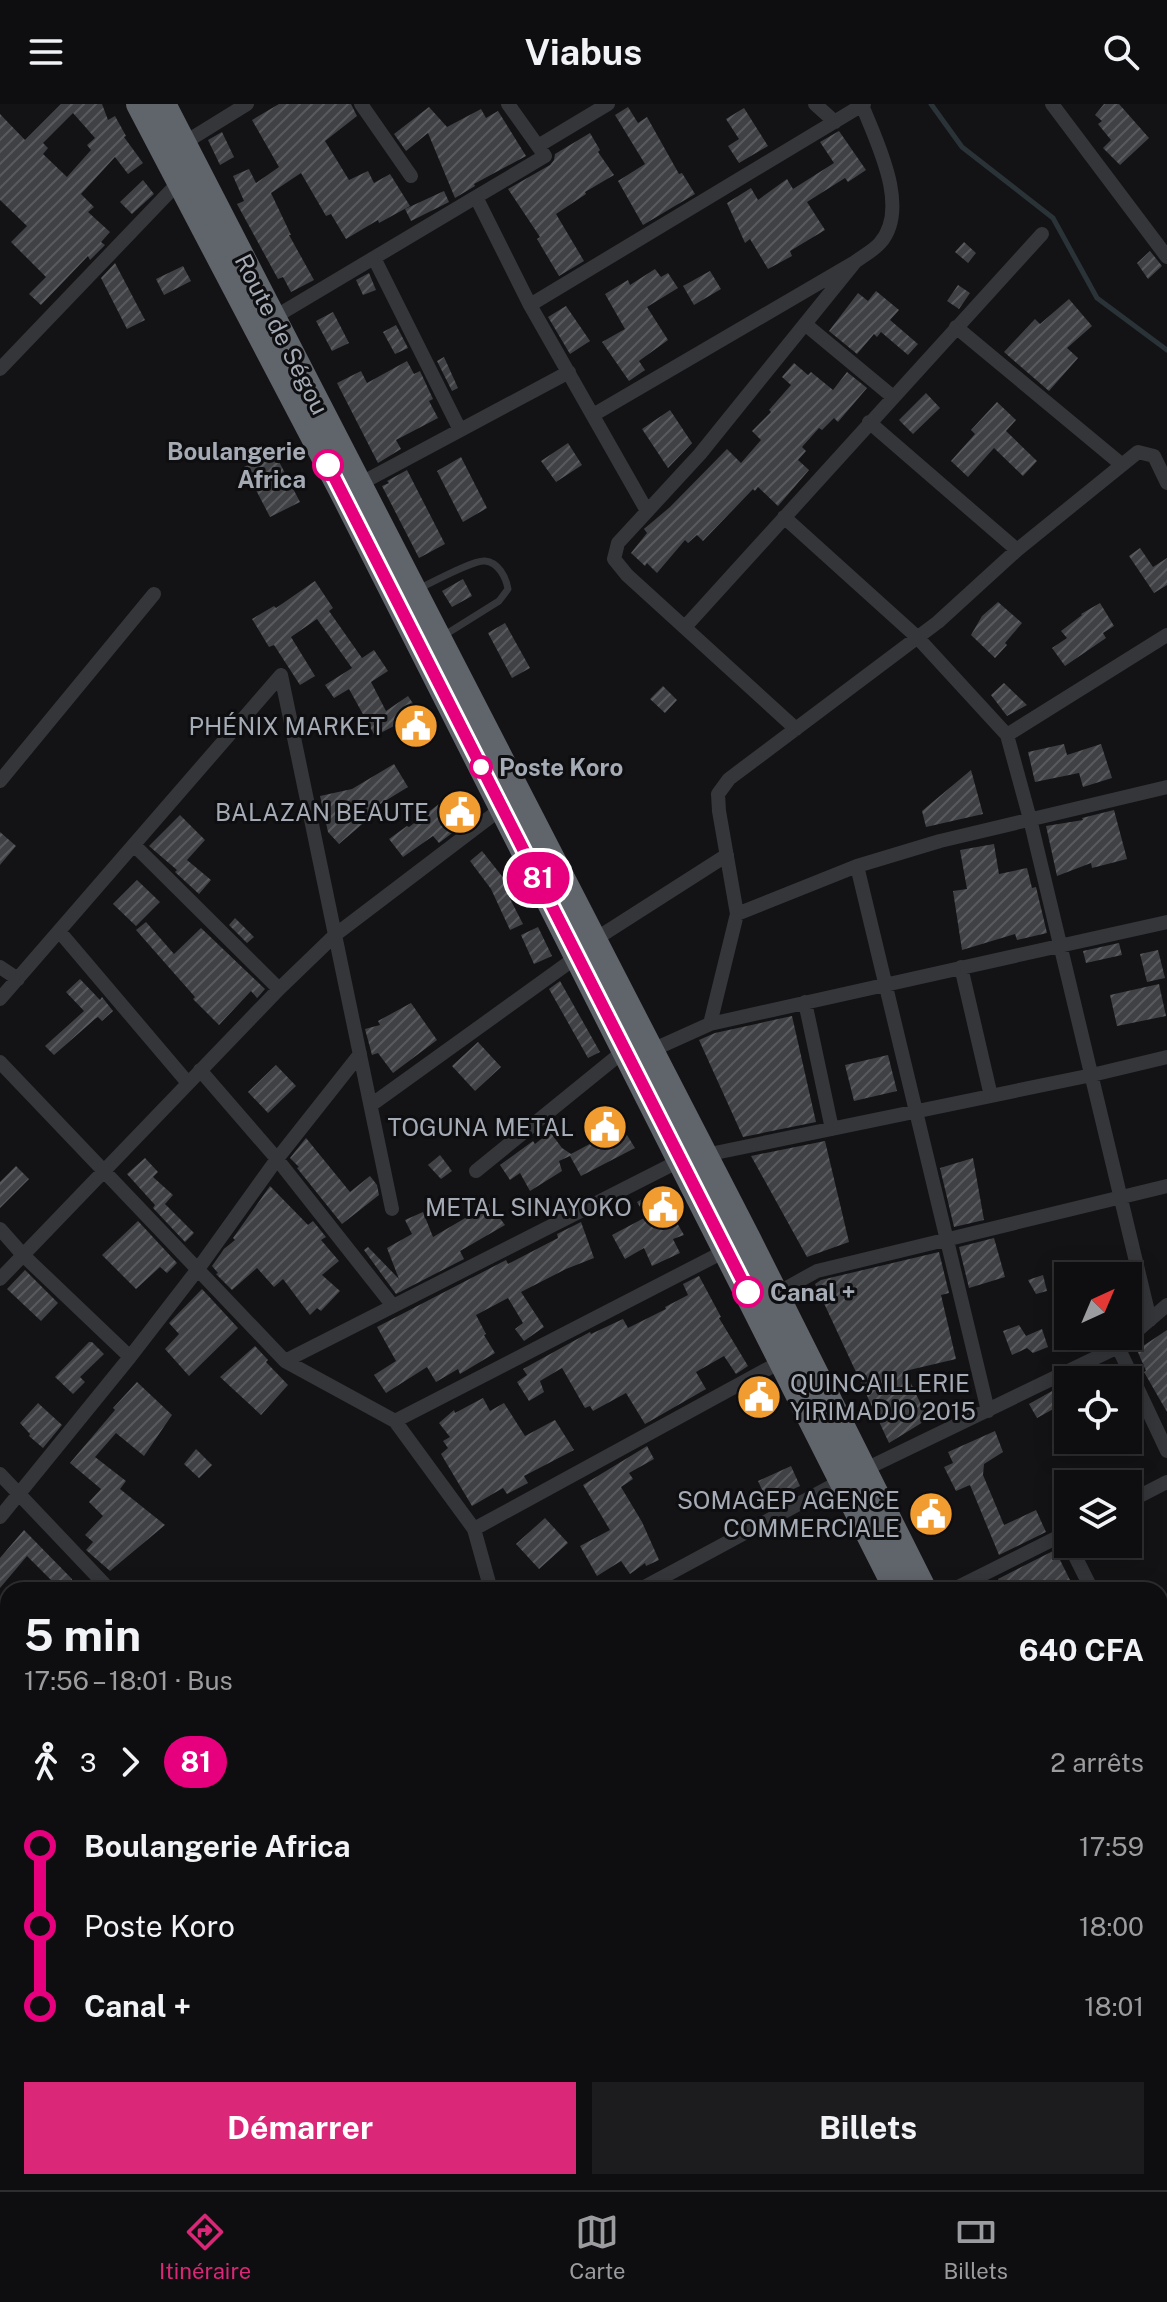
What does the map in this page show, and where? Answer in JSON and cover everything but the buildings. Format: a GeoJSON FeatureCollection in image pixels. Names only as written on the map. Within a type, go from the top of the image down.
{"type":"FeatureCollection","features":[{"type":"Feature","properties":{"kind":"highway","name":"Route de Ségou"},"geometry":{"type":"LineString","coordinates":[[139,104],[351,489],[414,591],[439,639],[586,948],[853,1475],[894,1582]]}},
{"type":"Feature","properties":{"kind":"highway","name":"Route de Ségou"},"geometry":{"type":"LineString","coordinates":[[163,104],[273,318],[502,808],[586,948]]}},
{"type":"Feature","properties":{"kind":"highway","name":"Route de Ségou"},"geometry":{"type":"LineString","coordinates":[[765,1300],[782,1361],[919,1582]]}},
{"type":"Feature","properties":{"kind":"street"},"geometry":{"type":"LineString","coordinates":[[184,143],[247,104]]}},
{"type":"Feature","properties":{"kind":"street"},"geometry":{"type":"LineString","coordinates":[[361,104],[411,176]]}},
{"type":"Feature","properties":{"kind":"street"},"geometry":{"type":"LineString","coordinates":[[273,318],[545,156],[508,104]]}},
{"type":"Feature","properties":{"kind":"street"},"geometry":{"type":"LineString","coordinates":[[538,146],[608,104]]}},
{"type":"Feature","properties":{"kind":"street"},"geometry":{"type":"LineString","coordinates":[[815,104],[835,122]]}},
{"type":"Feature","properties":{"kind":"street"},"geometry":{"type":"LineString","coordinates":[[530,305],[863,104],[891,181],[891,221],[881,242],[855,262],[593,415]]}},
{"type":"Feature","properties":{"kind":"street"},"geometry":{"type":"LineString","coordinates":[[1052,104],[1167,257]]}},
{"type":"Feature","properties":{"kind":"street"},"geometry":{"type":"LineString","coordinates":[[0,369],[180,181]]}},
{"type":"Feature","properties":{"kind":"street"},"geometry":{"type":"LineString","coordinates":[[476,197],[530,305],[647,511]]}},
{"type":"Feature","properties":{"kind":"street"},"geometry":{"type":"LineString","coordinates":[[685,627],[1042,234]]}},
{"type":"Feature","properties":{"kind":"street"},"geometry":{"type":"LineString","coordinates":[[374,258],[460,430]]}},
{"type":"Feature","properties":{"kind":"street"},"geometry":{"type":"LineString","coordinates":[[796,729],[627,575],[614,559],[618,543],[700,454],[855,262]]}},
{"type":"Feature","properties":{"kind":"street"},"geometry":{"type":"LineString","coordinates":[[805,324],[893,397]]}},
{"type":"Feature","properties":{"kind":"street"},"geometry":{"type":"LineString","coordinates":[[956,327],[1121,464]]}},
{"type":"Feature","properties":{"kind":"street"},"geometry":{"type":"LineString","coordinates":[[351,489],[569,372]]}},
{"type":"Feature","properties":{"kind":"street"},"geometry":{"type":"LineString","coordinates":[[869,422],[1017,550]]}},
{"type":"Feature","properties":{"kind":"street"},"geometry":{"type":"LineString","coordinates":[[710,1024],[737,914],[719,811],[718,794],[729,779],[938,622],[1017,550],[1138,452],[1154,456],[1167,483]]}},
{"type":"Feature","properties":{"kind":"street"},"geometry":{"type":"LineString","coordinates":[[784,517],[917,637],[1007,735],[1150,1320]]}},
{"type":"Feature","properties":{"kind":"street"},"geometry":{"type":"LineString","coordinates":[[0,781],[154,594]]}},
{"type":"Feature","properties":{"kind":"street"},"geometry":{"type":"LineString","coordinates":[[1007,735],[1167,635]]}},
{"type":"Feature","properties":{"kind":"street"},"geometry":{"type":"LineString","coordinates":[[0,999],[281,675],[392,1209]]}},
{"type":"Feature","properties":{"kind":"street"},"geometry":{"type":"LineString","coordinates":[[737,914],[857,866],[940,841],[1167,787]]}},
{"type":"Feature","properties":{"kind":"street"},"geometry":{"type":"LineString","coordinates":[[0,1279],[200,1070],[335,935],[502,808]]}},
{"type":"Feature","properties":{"kind":"street"},"geometry":{"type":"LineString","coordinates":[[134,845],[279,989]]}},
{"type":"Feature","properties":{"kind":"street"},"geometry":{"type":"LineString","coordinates":[[371,1105],[586,948],[727,855]]}},
{"type":"Feature","properties":{"kind":"street"},"geometry":{"type":"LineString","coordinates":[[857,866],[988,1411]]}},
{"type":"Feature","properties":{"kind":"street"},"geometry":{"type":"LineString","coordinates":[[476,1171],[638,1050],[710,1024],[1167,922]]}},
{"type":"Feature","properties":{"kind":"street"},"geometry":{"type":"LineString","coordinates":[[59,931],[188,1083]]}},
{"type":"Feature","properties":{"kind":"street"},"geometry":{"type":"LineString","coordinates":[[0,967],[18,979]]}},
{"type":"Feature","properties":{"kind":"street"},"geometry":{"type":"LineString","coordinates":[[961,967],[991,1096]]}},
{"type":"Feature","properties":{"kind":"street"},"geometry":{"type":"LineString","coordinates":[[805,1002],[832,1129]]}},
{"type":"Feature","properties":{"kind":"street"},"geometry":{"type":"LineString","coordinates":[[0,1517],[130,1357],[277,1159],[360,1054]]}},
{"type":"Feature","properties":{"kind":"street"},"geometry":{"type":"LineString","coordinates":[[285,1361],[693,1158],[1167,1057]]}},
{"type":"Feature","properties":{"kind":"street"},"geometry":{"type":"LineString","coordinates":[[0,1062],[285,1361],[395,1421],[474,1529],[489,1582]]}},
{"type":"Feature","properties":{"kind":"street"},"geometry":{"type":"LineString","coordinates":[[200,1070],[277,1159],[393,1306]]}},
{"type":"Feature","properties":{"kind":"street"},"geometry":{"type":"LineString","coordinates":[[765,1300],[817,1271],[1167,1186]]}},
{"type":"Feature","properties":{"kind":"street"},"geometry":{"type":"LineString","coordinates":[[0,1229],[130,1357]]}},
{"type":"Feature","properties":{"kind":"street"},"geometry":{"type":"LineString","coordinates":[[395,1421],[737,1245]]}},
{"type":"Feature","properties":{"kind":"street"},"geometry":{"type":"LineString","coordinates":[[1142,1327],[1167,1305]]}},
{"type":"Feature","properties":{"kind":"street"},"geometry":{"type":"LineString","coordinates":[[654,1582],[853,1475],[1112,1350]]}},
{"type":"Feature","properties":{"kind":"street"},"geometry":{"type":"LineString","coordinates":[[1119,1350],[1167,1451]]}},
{"type":"Feature","properties":{"kind":"street"},"geometry":{"type":"LineString","coordinates":[[474,1529],[782,1361]]}},
{"type":"Feature","properties":{"kind":"street"},"geometry":{"type":"LineString","coordinates":[[0,1474],[102,1582]]}},
{"type":"Feature","properties":{"kind":"street"},"geometry":{"type":"LineString","coordinates":[[1142,1495],[1167,1482]]}},
{"type":"Feature","properties":{"kind":"street"},"geometry":{"type":"LineString","coordinates":[[970,1582],[1054,1544]]}},
{"type":"Feature","properties":{"kind":"street"},"geometry":{"type":"LineString","coordinates":[[1077,1558],[1088,1582]]}},
{"type":"Feature","properties":{"kind":"lane"},"geometry":{"type":"LineString","coordinates":[[414,591],[476,562],[487,561],[497,566],[507,582],[508,589],[499,601],[439,639]]}},
{"type":"Feature","properties":{"kind":"waterway"},"geometry":{"type":"LineString","coordinates":[[931,104],[962,147],[1053,218],[1097,298],[1167,350]]}},
{"type":"Feature","properties":{"kind":"bus line","name":"81"},"geometry":{"type":"LineString","coordinates":[[328,465],[748,1292]]}},
{"type":"Feature","properties":{"kind":"place","name":"Boulangerie Africa"},"geometry":{"type":"Point","coordinates":[328,465]}},
{"type":"Feature","properties":{"kind":"place","name":"PHÉNIX MARKET"},"geometry":{"type":"Point","coordinates":[416,726]}},
{"type":"Feature","properties":{"kind":"place","name":"Poste Koro"},"geometry":{"type":"Point","coordinates":[481,767]}},
{"type":"Feature","properties":{"kind":"place","name":"BALAZAN BEAUTE"},"geometry":{"type":"Point","coordinates":[460,812]}},
{"type":"Feature","properties":{"kind":"place","name":"TOGUNA METAL"},"geometry":{"type":"Point","coordinates":[605,1127]}},
{"type":"Feature","properties":{"kind":"place","name":"METAL SINAYOKO"},"geometry":{"type":"Point","coordinates":[663,1207]}},
{"type":"Feature","properties":{"kind":"place","name":"Canal +"},"geometry":{"type":"Point","coordinates":[748,1292]}},
{"type":"Feature","properties":{"kind":"place","name":"QUINCAILLERIE YIRIMADJO 2015"},"geometry":{"type":"Point","coordinates":[759,1397]}},
{"type":"Feature","properties":{"kind":"place","name":"SOMAGEP AGENCE COMMERCIALE"},"geometry":{"type":"Point","coordinates":[931,1514]}}]}
